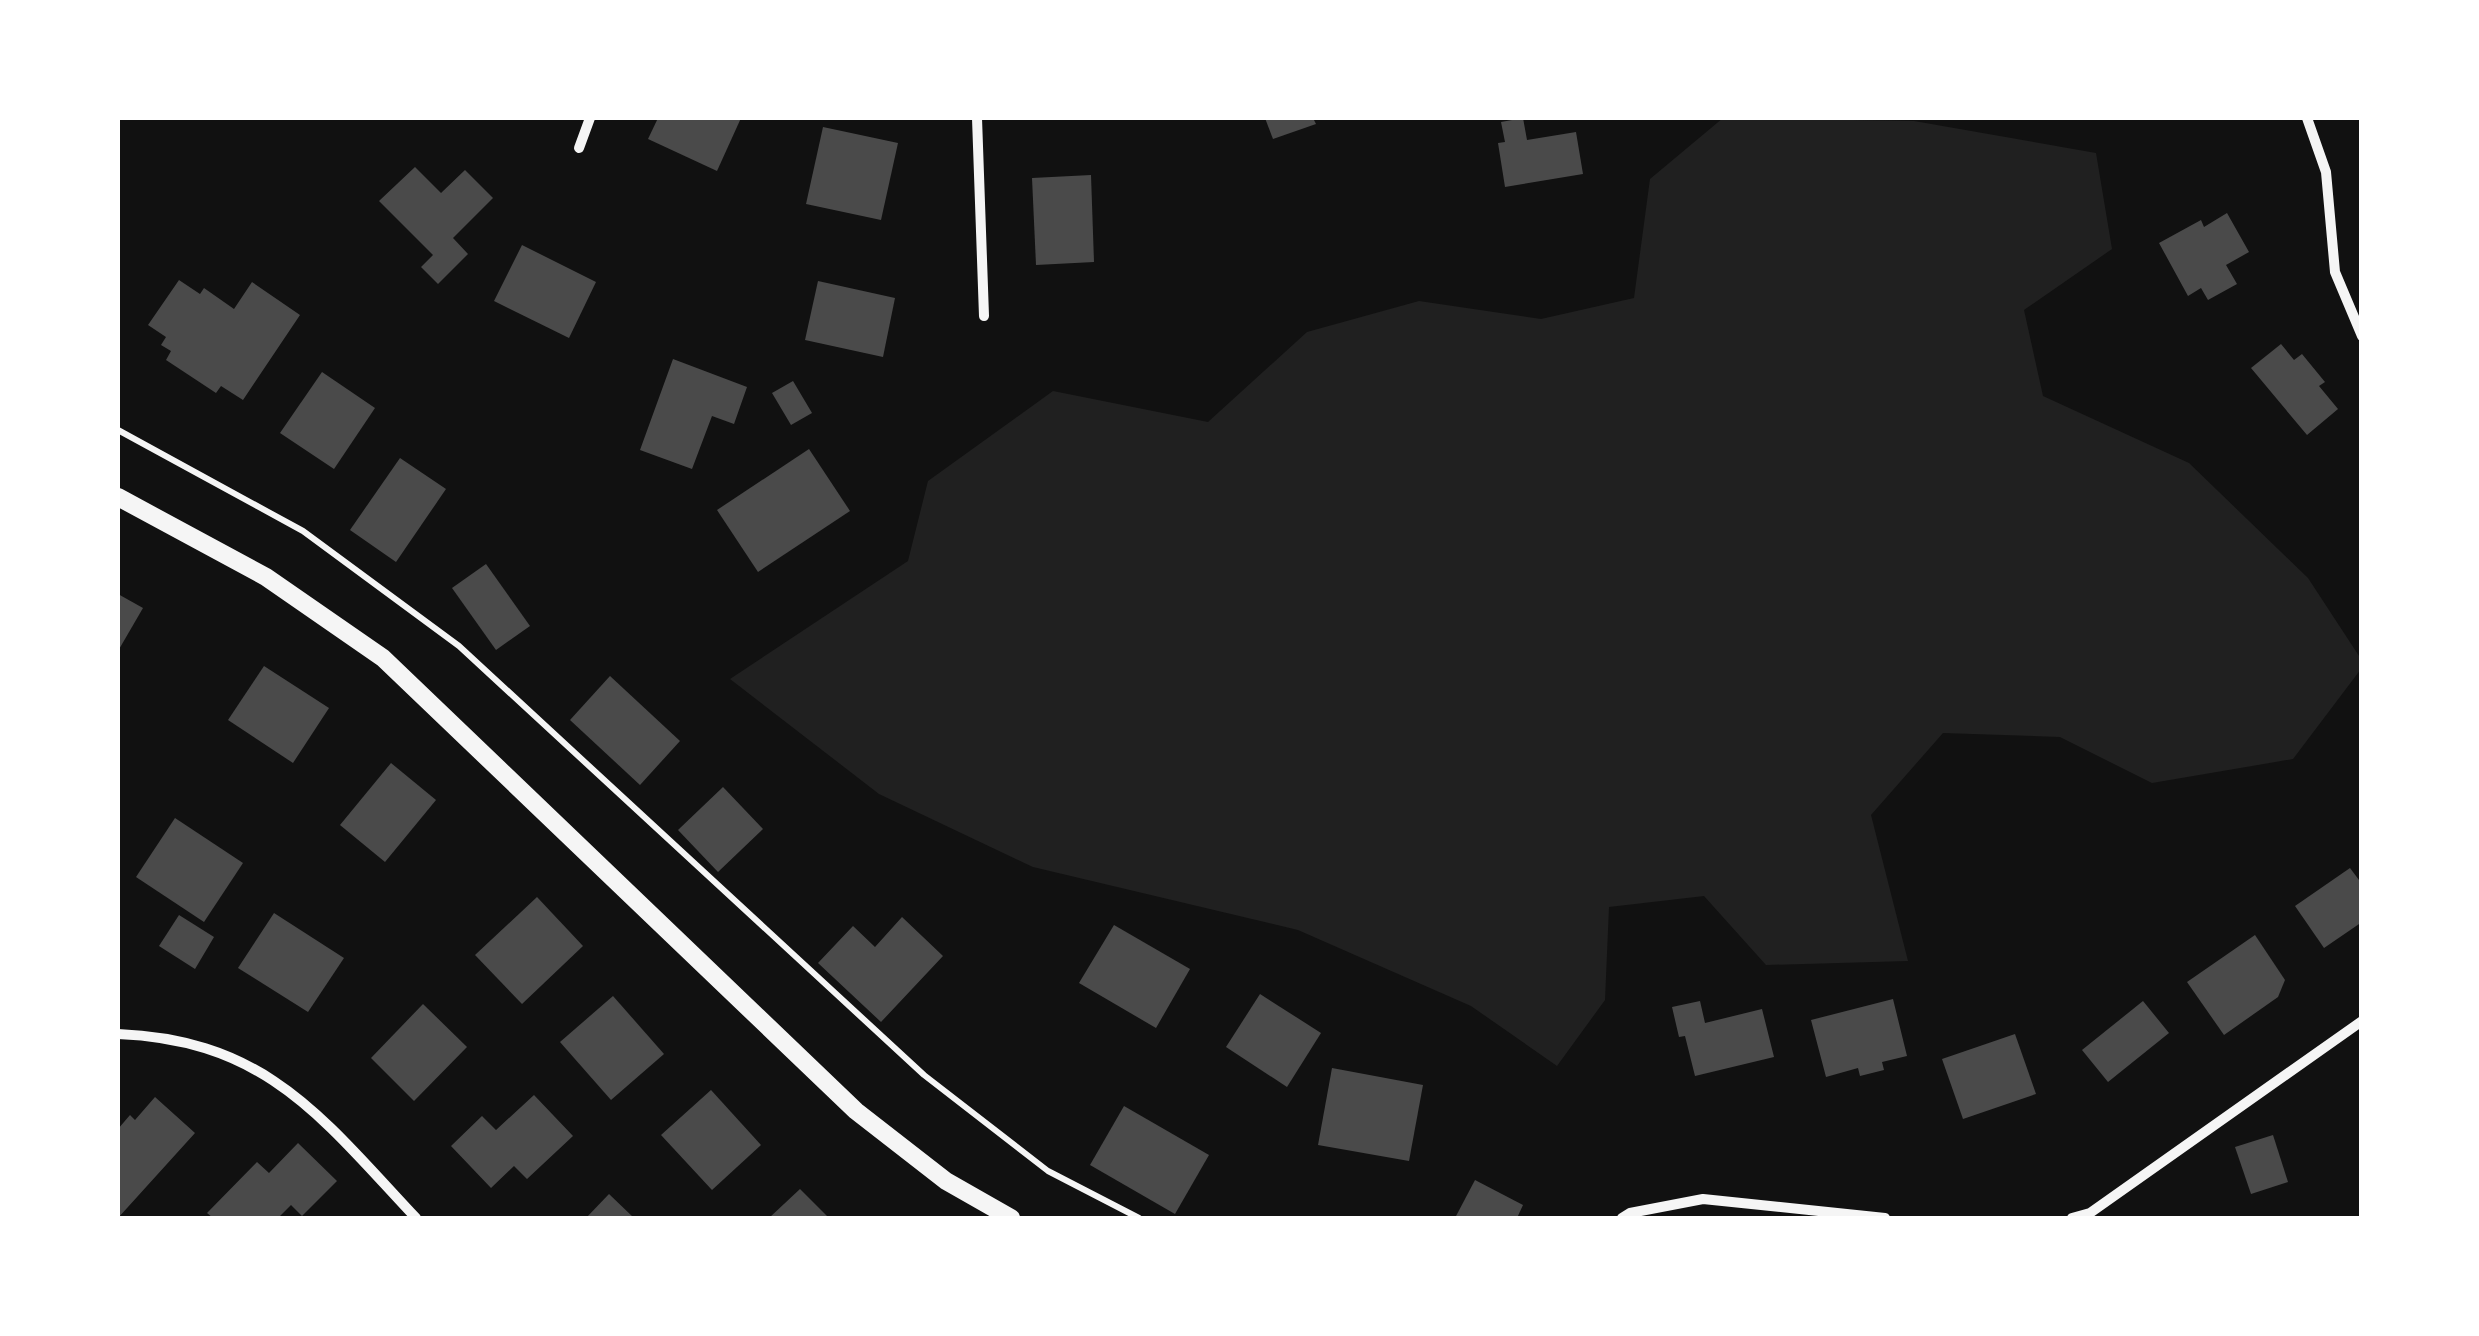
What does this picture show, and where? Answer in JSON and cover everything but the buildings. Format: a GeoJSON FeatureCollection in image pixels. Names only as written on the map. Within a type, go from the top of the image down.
{"type":"FeatureCollection","features":[{"type":"Feature","properties":{"kind":"street"},"geometry":{"type":"LineString","coordinates":[[579,148],[590,118]]}},
{"type":"Feature","properties":{"kind":"street"},"geometry":{"type":"LineString","coordinates":[[977,118],[984,316]]}},
{"type":"Feature","properties":{"kind":"street"},"geometry":{"type":"LineString","coordinates":[[2307,118],[2326,172],[2335,272],[2362,336]]}},
{"type":"Feature","properties":{"kind":"street"},"geometry":{"type":"LineString","coordinates":[[118,497],[266,577],[383,658],[856,1111],[946,1181],[1011,1218]]}},
{"type":"Feature","properties":{"kind":"street"},"geometry":{"type":"LineString","coordinates":[[2072,1218],[2092,1216],[2362,1021]]}},
{"type":"Feature","properties":{"kind":"street"},"geometry":{"type":"LineString","coordinates":[[118,1034],[167,1036],[234,1056],[308,1102],[416,1218]]}},
{"type":"Feature","properties":{"kind":"street"},"geometry":{"type":"LineString","coordinates":[[1622,1218],[1703,1199],[1885,1218]]}},
{"type":"Feature","properties":{"kind":"path"},"geometry":{"type":"LineString","coordinates":[[118,430],[303,531],[459,646],[924,1075],[1048,1170],[1138,1218]]}},
{"type":"Feature","properties":{"kind":"shaded area"},"geometry":{"type":"Polygon","coordinates":[[[1723,118],[1914,121],[2096,153],[2112,249],[2024,310],[2043,396],[2189,463],[2308,578],[2361,659],[2361,669],[2293,759],[2152,783],[2060,737],[1943,733],[1871,815],[1908,961],[1766,965],[1704,896],[1609,907],[1605,1000],[1557,1066],[1471,1006],[1298,930],[1033,867],[879,794],[730,679],[908,561],[928,481],[1053,391],[1208,422],[1307,332],[1419,301],[1541,319],[1634,298],[1650,179],[1723,118]]]}}]}
